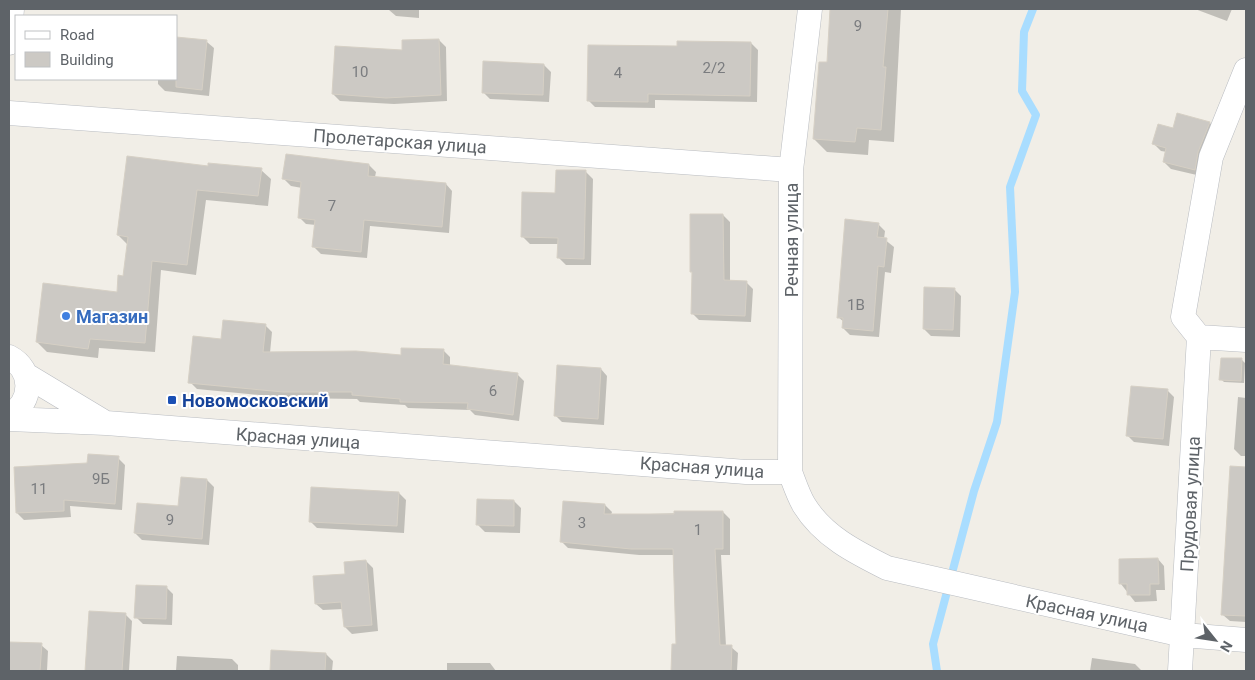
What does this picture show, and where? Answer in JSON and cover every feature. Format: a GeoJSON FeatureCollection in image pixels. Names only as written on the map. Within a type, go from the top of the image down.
{"type":"FeatureCollection","features":[{"type":"Feature","properties":{"kind":"street"},"geometry":{"type":"LineString","coordinates":[[9,43],[12,9]]}},
{"type":"Feature","properties":{"kind":"street","name":"Речная улица"},"geometry":{"type":"LineString","coordinates":[[790,472],[791,170],[810,9]]}},
{"type":"Feature","properties":{"kind":"street"},"geometry":{"type":"LineString","coordinates":[[1246,70],[1211,157],[1183,317],[1199,337],[1246,340]]}},
{"type":"Feature","properties":{"kind":"street","name":"Пролетарская улица"},"geometry":{"type":"LineString","coordinates":[[9,113],[791,170]]}},
{"type":"Feature","properties":{"kind":"street","name":"Прудовая улица"},"geometry":{"type":"LineString","coordinates":[[1180,671],[1184,635],[1199,337]]}},
{"type":"Feature","properties":{"kind":"street","name":"Красная улица"},"geometry":{"type":"LineString","coordinates":[[9,356],[20,365],[26,375],[106,423]]}},
{"type":"Feature","properties":{"kind":"street"},"geometry":{"type":"LineString","coordinates":[[9,418],[20,408],[26,398],[28,387],[26,375]]}},
{"type":"Feature","properties":{"kind":"street","name":"Красная улица"},"geometry":{"type":"LineString","coordinates":[[9,418],[106,423],[746,472],[790,472],[804,504],[824,530],[849,549],[887,568],[1184,635],[1246,640]]}},
{"type":"Feature","properties":{"kind":"building"},"geometry":{"type":"Polygon","coordinates":[[[830,9],[888,9],[883,67],[886,67],[881,130],[857,128],[855,142],[813,139],[819,62],[827,62],[830,9]]]}},
{"type":"Feature","properties":{"kind":"building"},"geometry":{"type":"Polygon","coordinates":[[[178,37],[207,40],[202,90],[176,87],[176,80],[178,80],[178,37]]]}},
{"type":"Feature","properties":{"kind":"building"},"geometry":{"type":"Polygon","coordinates":[[[439,39],[441,95],[386,98],[332,94],[335,46],[402,50],[402,40],[439,39]]]}},
{"type":"Feature","properties":{"kind":"building"},"geometry":{"type":"Polygon","coordinates":[[[677,41],[751,42],[750,96],[648,94],[648,102],[587,101],[588,45],[677,46],[677,41]]]}},
{"type":"Feature","properties":{"kind":"building"},"geometry":{"type":"Polygon","coordinates":[[[483,61],[544,64],[543,95],[482,93],[483,61]]]}},
{"type":"Feature","properties":{"kind":"building"},"geometry":{"type":"Polygon","coordinates":[[[1177,113],[1210,122],[1198,152],[1195,170],[1163,162],[1166,148],[1152,144],[1158,124],[1173,128],[1177,113]]]}},
{"type":"Feature","properties":{"kind":"building"},"geometry":{"type":"Polygon","coordinates":[[[286,154],[369,164],[368,176],[446,183],[442,227],[364,220],[361,252],[312,247],[315,220],[298,218],[301,182],[282,179],[286,154]]]}},
{"type":"Feature","properties":{"kind":"building"},"geometry":{"type":"Polygon","coordinates":[[[127,156],[208,166],[208,163],[262,168],[258,196],[197,190],[187,265],[152,261],[145,343],[90,339],[88,349],[36,342],[43,283],[117,292],[118,275],[123,276],[128,237],[117,235],[127,156]]]}},
{"type":"Feature","properties":{"kind":"building"},"geometry":{"type":"Polygon","coordinates":[[[556,170],[586,170],[584,259],[557,258],[558,238],[521,237],[522,192],[555,193],[556,170]]]}},
{"type":"Feature","properties":{"kind":"building"},"geometry":{"type":"Polygon","coordinates":[[[690,214],[723,214],[724,280],[747,281],[745,316],[691,314],[690,214]]]}},
{"type":"Feature","properties":{"kind":"building"},"geometry":{"type":"Polygon","coordinates":[[[845,219],[879,223],[877,237],[887,238],[884,267],[878,266],[873,331],[842,328],[843,318],[837,318],[845,219]]]}},
{"type":"Feature","properties":{"kind":"building"},"geometry":{"type":"Polygon","coordinates":[[[924,287],[955,288],[953,330],[923,329],[924,287]]]}},
{"type":"Feature","properties":{"kind":"building"},"geometry":{"type":"Polygon","coordinates":[[[223,320],[266,324],[263,352],[356,351],[401,355],[401,348],[444,349],[443,364],[518,373],[513,415],[467,409],[468,403],[400,402],[400,399],[352,395],[352,392],[283,392],[188,383],[193,336],[221,339],[223,320]]]}},
{"type":"Feature","properties":{"kind":"building"},"geometry":{"type":"Polygon","coordinates":[[[1221,358],[1242,358],[1241,381],[1219,380],[1221,358]]]}},
{"type":"Feature","properties":{"kind":"building"},"geometry":{"type":"Polygon","coordinates":[[[557,365],[601,368],[598,419],[554,416],[557,365]]]}},
{"type":"Feature","properties":{"kind":"building"},"geometry":{"type":"Polygon","coordinates":[[[1131,386],[1168,389],[1163,439],[1126,436],[1131,386]]]}},
{"type":"Feature","properties":{"kind":"building"},"geometry":{"type":"Polygon","coordinates":[[[88,454],[119,456],[115,504],[64,500],[64,511],[16,513],[14,467],[87,463],[88,454]]]}},
{"type":"Feature","properties":{"kind":"building"},"geometry":{"type":"Polygon","coordinates":[[[1230,466],[1246,467],[1246,616],[1221,615],[1230,466]]]}},
{"type":"Feature","properties":{"kind":"building"},"geometry":{"type":"Polygon","coordinates":[[[181,477],[207,479],[202,539],[134,533],[137,503],[178,506],[181,477]]]}},
{"type":"Feature","properties":{"kind":"building"},"geometry":{"type":"Polygon","coordinates":[[[311,487],[399,492],[397,526],[309,522],[311,487]]]}},
{"type":"Feature","properties":{"kind":"building"},"geometry":{"type":"Polygon","coordinates":[[[477,499],[514,500],[514,526],[476,525],[477,499]]]}},
{"type":"Feature","properties":{"kind":"building"},"geometry":{"type":"Polygon","coordinates":[[[563,501],[605,504],[604,514],[674,514],[674,511],[723,511],[723,549],[715,549],[720,645],[732,645],[731,671],[671,671],[672,644],[676,644],[673,549],[631,549],[560,542],[563,501]]]}},
{"type":"Feature","properties":{"kind":"building"},"geometry":{"type":"Polygon","coordinates":[[[1158,558],[1159,584],[1150,584],[1150,595],[1127,595],[1127,584],[1119,584],[1119,559],[1158,558]]]}},
{"type":"Feature","properties":{"kind":"building"},"geometry":{"type":"Polygon","coordinates":[[[366,560],[372,625],[344,627],[341,602],[315,604],[313,576],[345,574],[344,562],[366,560]]]}},
{"type":"Feature","properties":{"kind":"building"},"geometry":{"type":"Polygon","coordinates":[[[136,585],[167,586],[166,619],[134,618],[136,585]]]}},
{"type":"Feature","properties":{"kind":"building"},"geometry":{"type":"Polygon","coordinates":[[[89,611],[126,613],[122,671],[85,671],[89,611]]]}},
{"type":"Feature","properties":{"kind":"building"},"geometry":{"type":"Polygon","coordinates":[[[9,642],[42,643],[40,671],[9,671],[9,642]]]}},
{"type":"Feature","properties":{"kind":"building"},"geometry":{"type":"Polygon","coordinates":[[[271,650],[326,653],[325,671],[270,671],[271,650]]]}},
{"type":"Feature","properties":{"kind":"waterway"},"geometry":{"type":"LineString","coordinates":[[937,671],[933,644],[974,491],[997,422],[1015,292],[1010,187],[1036,115],[1022,91],[1024,32],[1033,9]]}},
{"type":"Feature","properties":{"kind":"place","name":"Магазин"},"geometry":{"type":"Point","coordinates":[66,316]}},
{"type":"Feature","properties":{"kind":"place","name":"Новомосковский"},"geometry":{"type":"Point","coordinates":[172,400]}}]}
